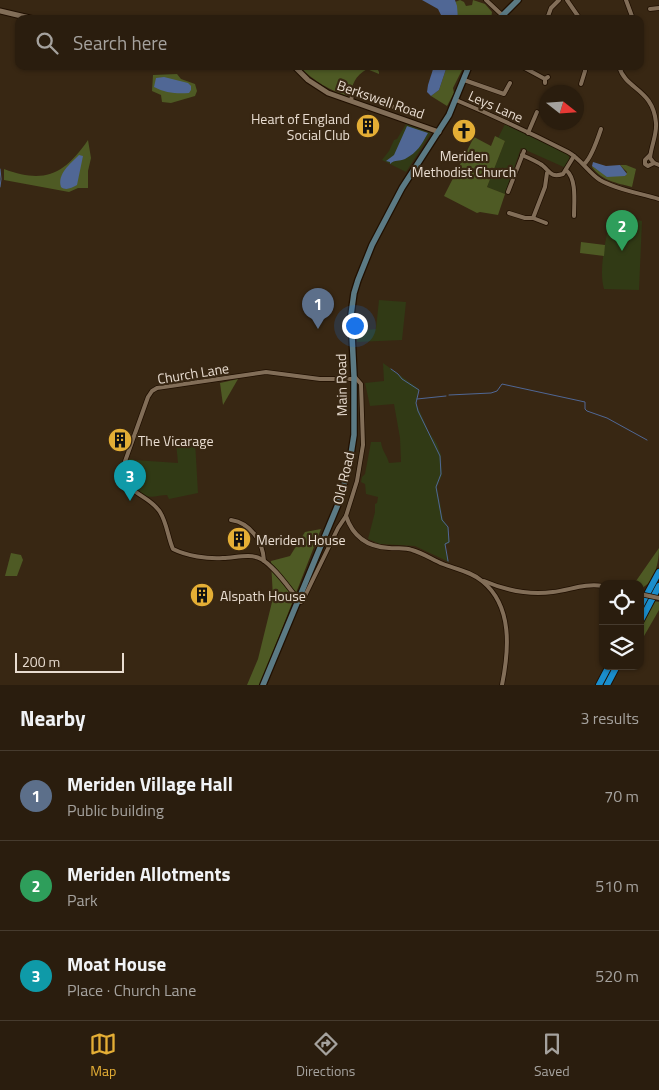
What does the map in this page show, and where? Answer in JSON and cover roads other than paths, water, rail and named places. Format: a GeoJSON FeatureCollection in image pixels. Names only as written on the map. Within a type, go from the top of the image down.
{"type":"FeatureCollection","features":[{"type":"Feature","properties":{"kind":"highway"},"geometry":{"type":"LineString","coordinates":[[644,600],[659,572]]}},
{"type":"Feature","properties":{"kind":"highway"},"geometry":{"type":"LineString","coordinates":[[644,614],[659,586]]}},
{"type":"Feature","properties":{"kind":"highway"},"geometry":{"type":"LineString","coordinates":[[599,685],[607,670]]}},
{"type":"Feature","properties":{"kind":"highway"},"geometry":{"type":"LineString","coordinates":[[607,685],[615,670]]}},
{"type":"Feature","properties":{"kind":"main road"},"geometry":{"type":"LineString","coordinates":[[503,15],[518,0]]}},
{"type":"Feature","properties":{"kind":"main road","name":"Main Road"},"geometry":{"type":"LineString","coordinates":[[263,685],[338,502],[349,467],[354,435],[351,315],[354,292],[372,245],[402,188],[439,132],[456,100],[468,70]]}},
{"type":"Feature","properties":{"kind":"street"},"geometry":{"type":"LineString","coordinates":[[486,0],[499,15]]}},
{"type":"Feature","properties":{"kind":"street"},"geometry":{"type":"LineString","coordinates":[[548,15],[551,8],[559,0]]}},
{"type":"Feature","properties":{"kind":"street"},"geometry":{"type":"LineString","coordinates":[[626,0],[632,15]]}},
{"type":"Feature","properties":{"kind":"street"},"geometry":{"type":"LineString","coordinates":[[569,1],[578,15]]}},
{"type":"Feature","properties":{"kind":"street"},"geometry":{"type":"LineString","coordinates":[[650,9],[659,8]]}},
{"type":"Feature","properties":{"kind":"street"},"geometry":{"type":"LineString","coordinates":[[0,11],[17,15]]}},
{"type":"Feature","properties":{"kind":"street","name":"Berkswell Road"},"geometry":{"type":"LineString","coordinates":[[299,70],[322,89],[439,132]]}},
{"type":"Feature","properties":{"kind":"street"},"geometry":{"type":"LineString","coordinates":[[528,70],[546,80]]}},
{"type":"Feature","properties":{"kind":"street"},"geometry":{"type":"LineString","coordinates":[[581,84],[585,70]]}},
{"type":"Feature","properties":{"kind":"street"},"geometry":{"type":"LineString","coordinates":[[621,70],[624,77],[645,95],[653,108],[656,131],[650,155],[646,158],[644,164],[648,166],[654,163],[659,164]]}},
{"type":"Feature","properties":{"kind":"street"},"geometry":{"type":"LineString","coordinates":[[464,80],[504,94],[510,84]]}},
{"type":"Feature","properties":{"kind":"street"},"geometry":{"type":"LineString","coordinates":[[351,101],[352,94],[355,94],[412,113]]}},
{"type":"Feature","properties":{"kind":"street","name":"Leys Lane"},"geometry":{"type":"LineString","coordinates":[[456,100],[574,156],[595,176],[606,183],[659,199]]}},
{"type":"Feature","properties":{"kind":"street"},"geometry":{"type":"LineString","coordinates":[[528,133],[537,112]]}},
{"type":"Feature","properties":{"kind":"street"},"geometry":{"type":"LineString","coordinates":[[584,164],[590,158],[599,132]]}},
{"type":"Feature","properties":{"kind":"street"},"geometry":{"type":"LineString","coordinates":[[508,192],[523,153],[542,166],[547,173],[558,176],[566,170],[574,156]]}},
{"type":"Feature","properties":{"kind":"street"},"geometry":{"type":"LineString","coordinates":[[650,155],[654,163]]}},
{"type":"Feature","properties":{"kind":"street"},"geometry":{"type":"LineString","coordinates":[[566,170],[569,172],[572,180],[574,216]]}},
{"type":"Feature","properties":{"kind":"street"},"geometry":{"type":"LineString","coordinates":[[533,218],[547,173]]}},
{"type":"Feature","properties":{"kind":"street"},"geometry":{"type":"LineString","coordinates":[[574,204],[580,204]]}},
{"type":"Feature","properties":{"kind":"street"},"geometry":{"type":"LineString","coordinates":[[536,209],[543,212]]}},
{"type":"Feature","properties":{"kind":"street"},"geometry":{"type":"LineString","coordinates":[[509,213],[525,218],[533,218],[546,224]]}},
{"type":"Feature","properties":{"kind":"street","name":"Church Lane"},"geometry":{"type":"LineString","coordinates":[[264,560],[249,556],[208,558],[173,549],[162,515],[157,507],[130,488],[123,475],[123,467],[149,395],[157,388],[266,372],[320,379],[354,378]]}},
{"type":"Feature","properties":{"kind":"street","name":"Old Road"},"geometry":{"type":"LineString","coordinates":[[298,600],[301,602],[303,600],[338,528],[346,516],[357,481],[363,445],[360,384],[354,378]]}},
{"type":"Feature","properties":{"kind":"street"},"geometry":{"type":"LineString","coordinates":[[346,516],[355,532],[366,543],[388,548],[413,550],[473,575],[491,590],[502,607],[506,626],[507,662],[502,685]]}},
{"type":"Feature","properties":{"kind":"street"},"geometry":{"type":"LineString","coordinates":[[231,520],[252,530],[261,545],[264,560],[298,600]]}},
{"type":"Feature","properties":{"kind":"street"},"geometry":{"type":"LineString","coordinates":[[482,581],[516,591],[539,593],[554,592],[585,585],[599,586]]}},
{"type":"Feature","properties":{"kind":"street"},"geometry":{"type":"LineString","coordinates":[[491,590],[495,586]]}},
{"type":"Feature","properties":{"kind":"street"},"geometry":{"type":"LineString","coordinates":[[644,595],[659,598]]}},
{"type":"Feature","properties":{"kind":"water"},"geometry":{"type":"Polygon","coordinates":[[[422,0],[455,0],[458,15],[441,15],[438,9],[422,0]]]}},
{"type":"Feature","properties":{"kind":"water"},"geometry":{"type":"Polygon","coordinates":[[[433,70],[446,70],[439,90],[431,96],[427,92],[433,70]]]}},
{"type":"Feature","properties":{"kind":"water"},"geometry":{"type":"Polygon","coordinates":[[[164,77],[188,83],[191,86],[191,90],[189,93],[176,93],[162,91],[154,87],[156,78],[164,77]]]}},
{"type":"Feature","properties":{"kind":"water"},"geometry":{"type":"Polygon","coordinates":[[[407,126],[428,133],[413,154],[390,164],[390,162],[386,161],[394,155],[407,126]]]}},
{"type":"Feature","properties":{"kind":"water"},"geometry":{"type":"Polygon","coordinates":[[[79,155],[83,156],[77,185],[65,189],[61,187],[61,178],[68,166],[79,155]]]}},
{"type":"Feature","properties":{"kind":"water"},"geometry":{"type":"Polygon","coordinates":[[[593,162],[606,166],[620,165],[627,174],[625,176],[607,177],[592,166],[593,162]]]}},
{"type":"Feature","properties":{"kind":"waterway"},"geometry":{"type":"LineString","coordinates":[[0,169],[0,187]]}},
{"type":"Feature","properties":{"kind":"waterway"},"geometry":{"type":"LineString","coordinates":[[391,369],[419,390],[416,403],[418,411],[440,456],[441,474],[436,487],[442,520],[448,527],[449,542],[445,544],[448,561]]}},
{"type":"Feature","properties":{"kind":"waterway"},"geometry":{"type":"LineString","coordinates":[[449,395],[491,393],[497,391],[502,384],[585,402],[585,409],[587,411],[607,418],[647,440]]}},
{"type":"Feature","properties":{"kind":"waterway"},"geometry":{"type":"LineString","coordinates":[[417,399],[446,396]]}},
{"type":"Feature","properties":{"kind":"place","name":"Heart of England Social Club"},"geometry":{"type":"Point","coordinates":[368,126]}},
{"type":"Feature","properties":{"kind":"place","name":"Meriden Methodist Church"},"geometry":{"type":"Point","coordinates":[464,131]}},
{"type":"Feature","properties":{"kind":"place","name":"Meriden Allotments"},"geometry":{"type":"Point","coordinates":[622,251]}},
{"type":"Feature","properties":{"kind":"place","name":"Meriden Village Hall"},"geometry":{"type":"Point","coordinates":[318,329]}},
{"type":"Feature","properties":{"kind":"place","name":"The Vicarage"},"geometry":{"type":"Point","coordinates":[120,440]}},
{"type":"Feature","properties":{"kind":"place","name":"Moat House"},"geometry":{"type":"Point","coordinates":[130,501]}},
{"type":"Feature","properties":{"kind":"place","name":"Meriden House"},"geometry":{"type":"Point","coordinates":[239,539]}},
{"type":"Feature","properties":{"kind":"place","name":"Alspath House"},"geometry":{"type":"Point","coordinates":[202,595]}}]}
